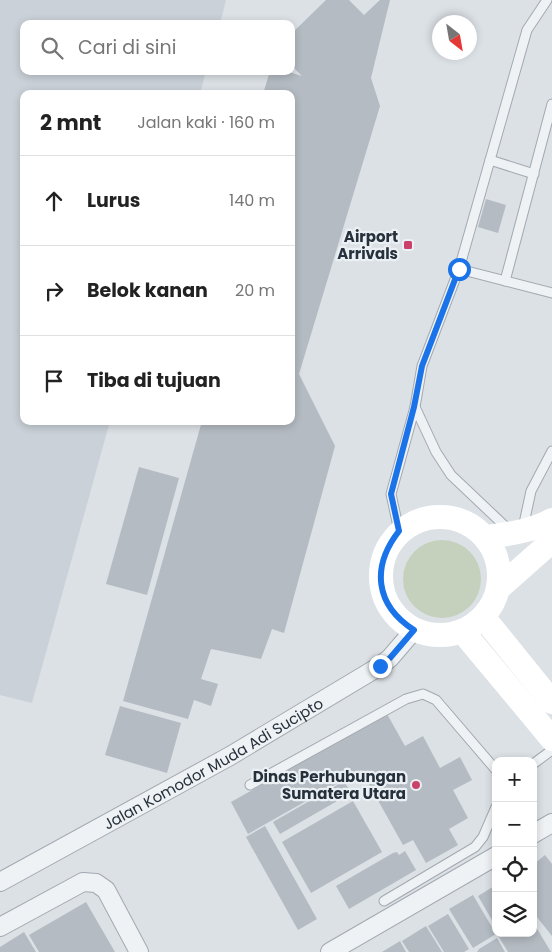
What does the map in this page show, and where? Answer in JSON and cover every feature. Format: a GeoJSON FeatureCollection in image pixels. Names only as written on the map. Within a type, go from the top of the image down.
{"type":"FeatureCollection","features":[{"type":"Feature","properties":{"kind":"main road"},"geometry":{"type":"LineString","coordinates":[[436,517],[461,521],[487,537],[499,564],[499,588],[496,598],[484,618],[463,632],[438,636],[414,630],[403,623],[386,602],[382,589],[381,575],[382,562],[399,531],[420,520],[436,517]]}},
{"type":"Feature","properties":{"kind":"main road"},"geometry":{"type":"LineString","coordinates":[[487,537],[534,528],[552,520]]}},
{"type":"Feature","properties":{"kind":"main road"},"geometry":{"type":"LineString","coordinates":[[499,588],[552,541]]}},
{"type":"Feature","properties":{"kind":"main road"},"geometry":{"type":"LineString","coordinates":[[484,618],[552,701]]}},
{"type":"Feature","properties":{"kind":"main road"},"geometry":{"type":"LineString","coordinates":[[463,632],[552,739]]}},
{"type":"Feature","properties":{"kind":"street","name":"Jalan Komodor Muda Adi Sucipto"},"geometry":{"type":"LineString","coordinates":[[0,882],[230,756],[380,666],[390,658],[414,630]]}},
{"type":"Feature","properties":{"kind":"street"},"geometry":{"type":"LineString","coordinates":[[537,832],[552,823]]}},
{"type":"Feature","properties":{"kind":"street"},"geometry":{"type":"LineString","coordinates":[[330,952],[492,858]]}},
{"type":"Feature","properties":{"kind":"street"},"geometry":{"type":"LineString","coordinates":[[0,927],[82,882],[96,883],[106,890],[139,952]]}},
{"type":"Feature","properties":{"kind":"lane"},"geometry":{"type":"LineString","coordinates":[[399,531],[391,494],[414,407],[422,366],[459,269],[527,30],[550,0]]}},
{"type":"Feature","properties":{"kind":"lane"},"geometry":{"type":"LineString","coordinates":[[505,281],[552,104]]}},
{"type":"Feature","properties":{"kind":"lane"},"geometry":{"type":"LineString","coordinates":[[490,160],[534,174]]}},
{"type":"Feature","properties":{"kind":"lane"},"geometry":{"type":"LineString","coordinates":[[459,269],[552,293]]}},
{"type":"Feature","properties":{"kind":"lane"},"geometry":{"type":"LineString","coordinates":[[414,407],[436,452],[451,475],[517,532],[531,491],[552,451]]}},
{"type":"Feature","properties":{"kind":"lane"},"geometry":{"type":"LineString","coordinates":[[250,785],[406,699],[423,694],[436,700],[492,765]]}},
{"type":"Feature","properties":{"kind":"lane"},"geometry":{"type":"LineString","coordinates":[[537,761],[552,750]]}},
{"type":"Feature","properties":{"kind":"lane"},"geometry":{"type":"LineString","coordinates":[[384,901],[475,847],[483,838],[492,817]]}},
{"type":"Feature","properties":{"kind":"shaded area"},"geometry":{"type":"Polygon","coordinates":[[[0,0],[226,0],[221,20],[20,20],[20,75],[205,75],[201,90],[20,90],[20,425],[109,425],[32,703],[0,695],[0,0]]]}},
{"type":"Feature","properties":{"kind":"green space"},"geometry":{"type":"Polygon","coordinates":[[[434,540],[450,540],[464,546],[475,557],[481,571],[481,587],[475,601],[464,612],[450,618],[434,618],[420,612],[409,601],[403,587],[403,571],[409,557],[420,546],[434,540]]]}},
{"type":"Feature","properties":{"kind":"building"},"geometry":{"type":"Polygon","coordinates":[[[326,0],[349,0],[364,15],[380,0],[390,0],[371,78],[380,106],[299,374],[335,446],[284,633],[272,629],[261,659],[211,649],[201,679],[218,684],[211,706],[194,700],[188,719],[123,701],[201,425],[295,425],[295,90],[264,90],[269,75],[295,74],[302,76],[295,69],[295,30],[326,0]]]}},
{"type":"Feature","properties":{"kind":"building"},"geometry":{"type":"Polygon","coordinates":[[[486,199],[506,205],[498,233],[478,227],[486,199]]]}},
{"type":"Feature","properties":{"kind":"building"},"geometry":{"type":"Polygon","coordinates":[[[139,467],[179,478],[147,595],[106,584],[139,467]]]}},
{"type":"Feature","properties":{"kind":"building"},"geometry":{"type":"Polygon","coordinates":[[[120,706],[181,723],[167,773],[105,755],[120,706]]]}},
{"type":"Feature","properties":{"kind":"building","name":"Dinas Perhubungan Sumatera Utara"},"geometry":{"type":"Polygon","coordinates":[[[387,714],[405,746],[423,736],[440,768],[460,757],[472,780],[453,790],[468,818],[449,829],[458,845],[426,863],[413,840],[403,845],[361,770],[248,834],[231,802],[387,714]]]}},
{"type":"Feature","properties":{"kind":"building"},"geometry":{"type":"Polygon","coordinates":[[[344,781],[351,793],[280,834],[273,822],[344,781]]]}},
{"type":"Feature","properties":{"kind":"building"},"geometry":{"type":"Polygon","coordinates":[[[353,801],[382,852],[311,893],[282,842],[353,801]]]}},
{"type":"Feature","properties":{"kind":"building"},"geometry":{"type":"Polygon","coordinates":[[[265,826],[317,919],[298,930],[246,837],[265,826]]]}},
{"type":"Feature","properties":{"kind":"building"},"geometry":{"type":"Polygon","coordinates":[[[405,851],[416,870],[349,909],[336,886],[393,853],[397,852],[399,855],[405,851]]]}},
{"type":"Feature","properties":{"kind":"building"},"geometry":{"type":"Polygon","coordinates":[[[545,855],[552,864],[552,936],[537,917],[537,862],[545,855]]]}},
{"type":"Feature","properties":{"kind":"building"},"geometry":{"type":"Polygon","coordinates":[[[492,887],[492,920],[478,896],[492,887]]]}},
{"type":"Feature","properties":{"kind":"building"},"geometry":{"type":"Polygon","coordinates":[[[473,895],[492,927],[492,936],[473,948],[449,909],[473,895]]]}},
{"type":"Feature","properties":{"kind":"building"},"geometry":{"type":"Polygon","coordinates":[[[86,902],[115,952],[39,952],[29,935],[86,902]]]}},
{"type":"Feature","properties":{"kind":"building"},"geometry":{"type":"Polygon","coordinates":[[[448,914],[469,949],[464,952],[444,952],[428,926],[448,914]]]}},
{"type":"Feature","properties":{"kind":"building"},"geometry":{"type":"Polygon","coordinates":[[[426,926],[442,952],[409,952],[402,941],[426,926]]]}},
{"type":"Feature","properties":{"kind":"building"},"geometry":{"type":"Polygon","coordinates":[[[537,929],[551,952],[508,952],[499,937],[537,937],[537,929]]]}},
{"type":"Feature","properties":{"kind":"building"},"geometry":{"type":"Polygon","coordinates":[[[24,932],[36,952],[0,952],[0,947],[24,932]]]}},
{"type":"Feature","properties":{"kind":"building"},"geometry":{"type":"Polygon","coordinates":[[[497,938],[505,952],[477,952],[479,949],[497,938]]]}},
{"type":"Feature","properties":{"kind":"building"},"geometry":{"type":"Polygon","coordinates":[[[400,941],[406,952],[382,952],[400,941]]]}},
{"type":"Feature","properties":{"kind":"place","name":"Airport Arrivals"},"geometry":{"type":"Point","coordinates":[408,245]}},
{"type":"Feature","properties":{"kind":"place","name":"Dinas Perhubungan Sumatera Utara"},"geometry":{"type":"Point","coordinates":[416,785]}},
{"type":"Feature","properties":{"kind":"route"},"geometry":{"type":"LineString","coordinates":[[380,666],[390,658],[414,630],[403,623],[386,602],[382,589],[382,562],[387,549],[399,531],[391,494],[406,442],[422,366],[459,269]]}}]}
